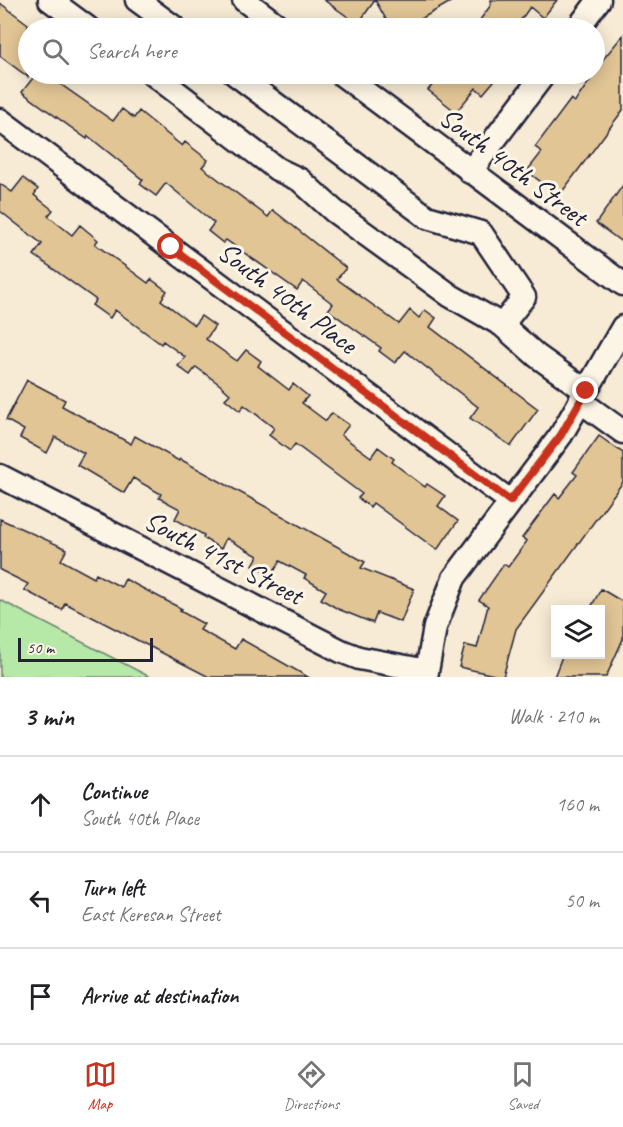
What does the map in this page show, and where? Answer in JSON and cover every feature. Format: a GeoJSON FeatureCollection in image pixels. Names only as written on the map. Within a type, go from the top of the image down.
{"type":"FeatureCollection","features":[{"type":"Feature","properties":{"kind":"street"},"geometry":{"type":"LineString","coordinates":[[50,0],[74,18]]}},
{"type":"Feature","properties":{"kind":"street"},"geometry":{"type":"LineString","coordinates":[[137,0],[161,18]]}},
{"type":"Feature","properties":{"kind":"street"},"geometry":{"type":"LineString","coordinates":[[244,0],[268,18]]}},
{"type":"Feature","properties":{"kind":"street"},"geometry":{"type":"LineString","coordinates":[[586,18],[599,0]]}},
{"type":"Feature","properties":{"kind":"street"},"geometry":{"type":"LineString","coordinates":[[166,84],[277,169],[300,180],[334,211],[433,283],[502,326],[623,432]]}},
{"type":"Feature","properties":{"kind":"street"},"geometry":{"type":"LineString","coordinates":[[248,84],[427,217],[481,233],[524,297],[502,326]]}},
{"type":"Feature","properties":{"kind":"street","name":"South 40th Street"},"geometry":{"type":"LineString","coordinates":[[353,84],[623,284]]}},
{"type":"Feature","properties":{"kind":"street"},"geometry":{"type":"LineString","coordinates":[[470,172],[536,84]]}},
{"type":"Feature","properties":{"kind":"street","name":"South 40th Place"},"geometry":{"type":"LineString","coordinates":[[0,120],[510,501]]}},
{"type":"Feature","properties":{"kind":"street"},"geometry":{"type":"LineString","coordinates":[[426,674],[435,627],[454,578],[561,435],[623,327]]}},
{"type":"Feature","properties":{"kind":"street","name":"South 41st Street"},"geometry":{"type":"LineString","coordinates":[[0,476],[341,651],[359,658],[426,674]]}},
{"type":"Feature","properties":{"kind":"green space"},"geometry":{"type":"Polygon","coordinates":[[[0,600],[6,603],[150,677],[0,677],[0,600]]]}},
{"type":"Feature","properties":{"kind":"building"},"geometry":{"type":"Polygon","coordinates":[[[324,0],[375,0],[362,18],[350,18],[324,0]]]}},
{"type":"Feature","properties":{"kind":"building"},"geometry":{"type":"Polygon","coordinates":[[[375,0],[454,0],[422,18],[385,18],[375,0]]]}},
{"type":"Feature","properties":{"kind":"building"},"geometry":{"type":"Polygon","coordinates":[[[491,0],[557,0],[543,18],[530,7],[522,18],[481,18],[491,5],[491,0]]]}},
{"type":"Feature","properties":{"kind":"building"},"geometry":{"type":"Polygon","coordinates":[[[0,3],[20,18],[18,18],[18,70],[0,56],[0,3]]]}},
{"type":"Feature","properties":{"kind":"building"},"geometry":{"type":"Polygon","coordinates":[[[623,35],[623,110],[559,196],[527,171],[542,152],[535,147],[571,99],[575,102],[587,84],[605,84],[605,57],[623,35]]]}},
{"type":"Feature","properties":{"kind":"building"},"geometry":{"type":"Polygon","coordinates":[[[28,84],[60,84],[113,121],[122,109],[134,118],[139,111],[182,146],[185,142],[208,160],[202,167],[268,217],[273,210],[346,268],[337,279],[399,324],[410,310],[419,318],[425,310],[436,318],[430,327],[538,409],[511,446],[470,418],[478,407],[405,351],[395,363],[379,351],[381,348],[328,310],[333,304],[303,281],[297,290],[226,240],[223,243],[208,231],[214,223],[166,183],[156,196],[140,184],[143,180],[88,136],[87,139],[22,92],[28,84]]]}},
{"type":"Feature","properties":{"kind":"building"},"geometry":{"type":"Polygon","coordinates":[[[433,84],[492,84],[483,94],[476,88],[456,112],[428,90],[433,84]]]}},
{"type":"Feature","properties":{"kind":"building"},"geometry":{"type":"Polygon","coordinates":[[[23,178],[38,189],[34,195],[53,210],[48,216],[72,235],[80,225],[98,240],[95,244],[148,283],[151,279],[167,291],[161,300],[194,325],[201,316],[215,326],[206,339],[237,361],[246,350],[261,361],[258,366],[289,390],[293,384],[308,396],[302,403],[326,421],[332,413],[349,425],[341,435],[371,457],[378,447],[394,459],[392,462],[425,487],[427,484],[445,496],[438,506],[458,521],[437,550],[373,503],[370,507],[358,498],[362,494],[295,444],[290,451],[269,435],[274,428],[244,405],[240,411],[225,399],[230,394],[219,384],[196,367],[190,375],[178,366],[185,357],[163,341],[161,344],[115,310],[110,318],[92,305],[96,300],[34,255],[42,244],[0,211],[0,184],[12,192],[23,178]]]}},
{"type":"Feature","properties":{"kind":"building"},"geometry":{"type":"Polygon","coordinates":[[[623,185],[623,243],[596,223],[623,185]]]}},
{"type":"Feature","properties":{"kind":"building"},"geometry":{"type":"Polygon","coordinates":[[[27,380],[65,400],[62,406],[131,444],[135,436],[179,461],[180,459],[365,562],[361,568],[414,589],[401,622],[377,613],[373,623],[338,609],[321,599],[326,591],[304,578],[306,575],[280,561],[272,575],[253,565],[258,556],[226,538],[221,549],[203,538],[204,535],[175,519],[180,509],[159,498],[161,494],[133,478],[124,493],[77,465],[84,453],[55,437],[47,453],[20,438],[24,430],[6,420],[27,380]]]}},
{"type":"Feature","properties":{"kind":"building"},"geometry":{"type":"Polygon","coordinates":[[[599,436],[623,453],[623,482],[516,629],[503,677],[459,667],[465,645],[477,648],[488,606],[479,600],[504,564],[508,567],[527,541],[522,538],[555,494],[559,498],[577,475],[573,472],[599,436]]]}},
{"type":"Feature","properties":{"kind":"building"},"geometry":{"type":"Polygon","coordinates":[[[0,519],[67,549],[61,560],[94,578],[96,574],[121,587],[125,579],[182,609],[180,611],[204,624],[200,630],[235,649],[241,639],[308,677],[209,677],[65,603],[62,610],[24,590],[28,584],[0,570],[0,519]]]}},
{"type":"Feature","properties":{"kind":"building"},"geometry":{"type":"Polygon","coordinates":[[[601,589],[623,602],[623,639],[606,677],[554,677],[561,659],[605,659],[605,605],[592,605],[601,589]]]}},
{"type":"Feature","properties":{"kind":"route"},"geometry":{"type":"LineString","coordinates":[[171,247],[510,501],[561,435],[586,391]]}}]}
